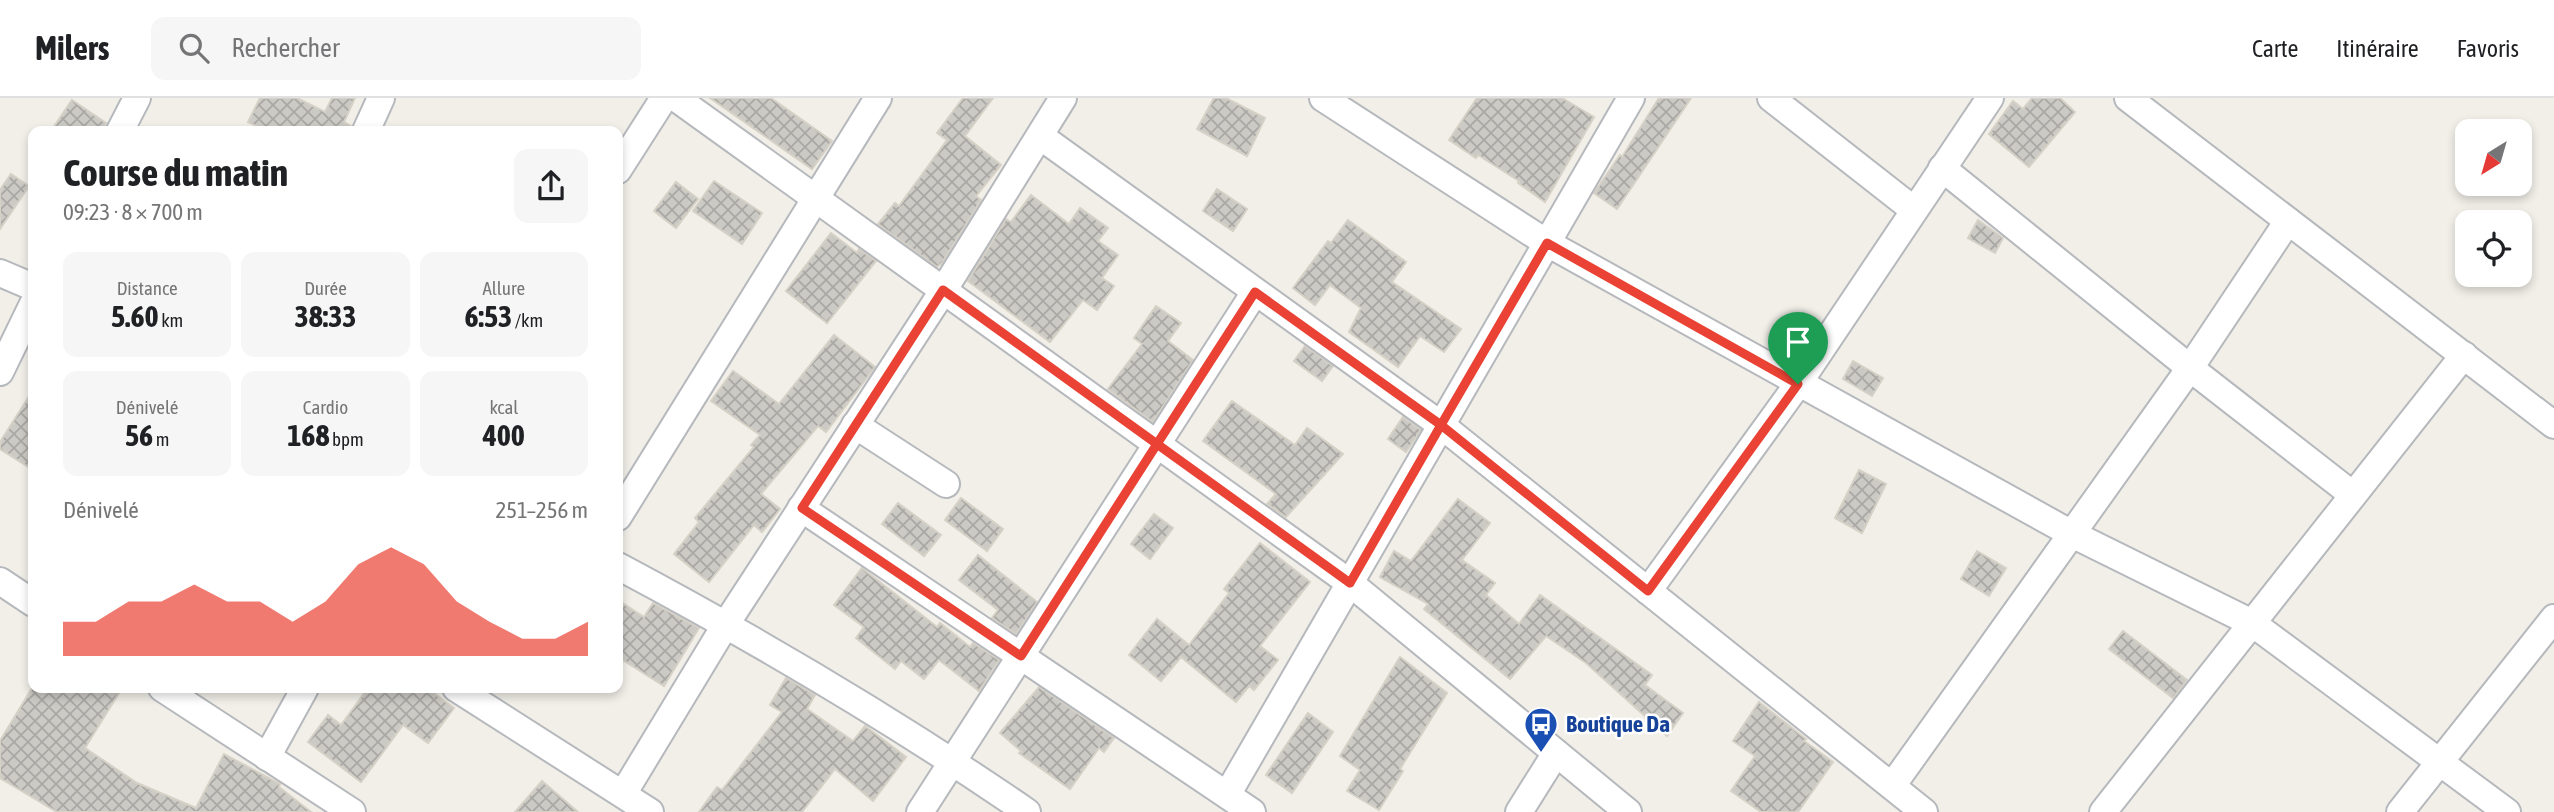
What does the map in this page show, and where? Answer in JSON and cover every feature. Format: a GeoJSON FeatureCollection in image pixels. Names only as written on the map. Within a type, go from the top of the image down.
{"type":"FeatureCollection","features":[{"type":"Feature","properties":{"kind":"street"},"geometry":{"type":"LineString","coordinates":[[123,126],[137,98]]}},
{"type":"Feature","properties":{"kind":"street"},"geometry":{"type":"LineString","coordinates":[[368,126],[381,98]]}},
{"type":"Feature","properties":{"kind":"street"},"geometry":{"type":"LineString","coordinates":[[623,162],[664,98]]}},
{"type":"Feature","properties":{"kind":"street"},"geometry":{"type":"LineString","coordinates":[[676,98],[1350,583],[1628,812]]}},
{"type":"Feature","properties":{"kind":"street"},"geometry":{"type":"LineString","coordinates":[[623,509],[878,98]]}},
{"type":"Feature","properties":{"kind":"street"},"geometry":{"type":"LineString","coordinates":[[623,794],[726,624],[943,290],[1063,98]]}},
{"type":"Feature","properties":{"kind":"street"},"geometry":{"type":"LineString","coordinates":[[1324,98],[1547,243],[2071,534],[2252,622],[2507,812]]}},
{"type":"Feature","properties":{"kind":"street"},"geometry":{"type":"LineString","coordinates":[[1227,795],[1631,98]]}},
{"type":"Feature","properties":{"kind":"street"},"geometry":{"type":"LineString","coordinates":[[1770,98],[1914,210]]}},
{"type":"Feature","properties":{"kind":"street"},"geometry":{"type":"LineString","coordinates":[[1648,591],[1798,384],[1990,98]]}},
{"type":"Feature","properties":{"kind":"street"},"geometry":{"type":"LineString","coordinates":[[2128,98],[2554,425]]}},
{"type":"Feature","properties":{"kind":"street"},"geometry":{"type":"LineString","coordinates":[[1040,136],[1441,425],[1924,812]]}},
{"type":"Feature","properties":{"kind":"street"},"geometry":{"type":"LineString","coordinates":[[1942,168],[2190,368],[2353,495]]}},
{"type":"Feature","properties":{"kind":"street"},"geometry":{"type":"LineString","coordinates":[[1892,786],[2190,368],[2288,221]]}},
{"type":"Feature","properties":{"kind":"street"},"geometry":{"type":"LineString","coordinates":[[0,273],[28,285]]}},
{"type":"Feature","properties":{"kind":"street"},"geometry":{"type":"LineString","coordinates":[[920,812],[1255,292]]}},
{"type":"Feature","properties":{"kind":"street"},"geometry":{"type":"LineString","coordinates":[[0,372],[28,314]]}},
{"type":"Feature","properties":{"kind":"street"},"geometry":{"type":"LineString","coordinates":[[2103,812],[2464,355]]}},
{"type":"Feature","properties":{"kind":"street"},"geometry":{"type":"LineString","coordinates":[[855,425],[946,484]]}},
{"type":"Feature","properties":{"kind":"street"},"geometry":{"type":"LineString","coordinates":[[802,508],[1252,812]]}},
{"type":"Feature","properties":{"kind":"street"},"geometry":{"type":"LineString","coordinates":[[623,569],[726,624],[953,761],[1027,812]]}},
{"type":"Feature","properties":{"kind":"street"},"geometry":{"type":"LineString","coordinates":[[0,581],[28,600]]}},
{"type":"Feature","properties":{"kind":"street"},"geometry":{"type":"LineString","coordinates":[[2400,812],[2554,618]]}},
{"type":"Feature","properties":{"kind":"street"},"geometry":{"type":"LineString","coordinates":[[170,693],[352,812]]}},
{"type":"Feature","properties":{"kind":"street"},"geometry":{"type":"LineString","coordinates":[[267,757],[302,693]]}},
{"type":"Feature","properties":{"kind":"street"},"geometry":{"type":"LineString","coordinates":[[464,693],[650,812]]}},
{"type":"Feature","properties":{"kind":"street"},"geometry":{"type":"LineString","coordinates":[[1519,812],[1556,753]]}},
{"type":"Feature","properties":{"kind":"building"},"geometry":{"type":"Polygon","coordinates":[[[260,98],[297,98],[325,112],[332,98],[355,98],[344,122],[351,126],[256,126],[248,122],[260,98]]]}},
{"type":"Feature","properties":{"kind":"building"},"geometry":{"type":"Polygon","coordinates":[[[710,98],[771,98],[832,141],[812,169],[710,98]]]}},
{"type":"Feature","properties":{"kind":"building"},"geometry":{"type":"Polygon","coordinates":[[[963,98],[993,98],[965,136],[1001,165],[976,196],[981,200],[937,267],[878,224],[895,203],[899,206],[947,140],[937,133],[963,98]]]}},
{"type":"Feature","properties":{"kind":"building"},"geometry":{"type":"Polygon","coordinates":[[[1214,98],[1226,98],[1265,118],[1247,156],[1197,129],[1214,98]]]}},
{"type":"Feature","properties":{"kind":"building"},"geometry":{"type":"Polygon","coordinates":[[[1477,98],[1562,98],[1594,117],[1545,202],[1518,183],[1519,181],[1449,140],[1477,98]]]}},
{"type":"Feature","properties":{"kind":"building"},"geometry":{"type":"Polygon","coordinates":[[[1659,98],[1691,98],[1617,209],[1594,193],[1620,155],[1622,157],[1659,98]]]}},
{"type":"Feature","properties":{"kind":"building"},"geometry":{"type":"Polygon","coordinates":[[[2032,98],[2060,98],[2075,112],[2029,167],[1989,134],[2013,101],[2023,109],[2032,98]]]}},
{"type":"Feature","properties":{"kind":"building"},"geometry":{"type":"Polygon","coordinates":[[[72,100],[106,123],[105,126],[54,126],[72,100]]]}},
{"type":"Feature","properties":{"kind":"building"},"geometry":{"type":"Polygon","coordinates":[[[11,174],[28,185],[0,229],[0,190],[11,174]]]}},
{"type":"Feature","properties":{"kind":"building"},"geometry":{"type":"Polygon","coordinates":[[[714,181],[762,213],[742,244],[693,211],[714,181]]]}},
{"type":"Feature","properties":{"kind":"building"},"geometry":{"type":"Polygon","coordinates":[[[676,182],[698,199],[676,228],[654,211],[676,182]]]}},
{"type":"Feature","properties":{"kind":"building"},"geometry":{"type":"Polygon","coordinates":[[[1217,189],[1247,209],[1233,231],[1203,211],[1217,189]]]}},
{"type":"Feature","properties":{"kind":"building"},"geometry":{"type":"Polygon","coordinates":[[[1031,195],[1069,224],[1080,208],[1108,228],[1098,241],[1118,255],[1102,278],[1114,286],[1097,310],[1083,300],[1050,342],[968,281],[1006,219],[1011,222],[1031,195]]]}},
{"type":"Feature","properties":{"kind":"building"},"geometry":{"type":"Polygon","coordinates":[[[1348,220],[1406,262],[1392,282],[1461,329],[1444,352],[1420,336],[1398,367],[1349,332],[1361,308],[1330,285],[1315,305],[1293,288],[1328,241],[1331,243],[1348,220]]]}},
{"type":"Feature","properties":{"kind":"building"},"geometry":{"type":"Polygon","coordinates":[[[1978,220],[2003,238],[1995,253],[1968,238],[1978,220]]]}},
{"type":"Feature","properties":{"kind":"building"},"geometry":{"type":"Polygon","coordinates":[[[831,233],[857,253],[859,249],[876,261],[827,323],[786,291],[831,233]]]}},
{"type":"Feature","properties":{"kind":"building"},"geometry":{"type":"Polygon","coordinates":[[[1156,306],[1181,323],[1168,341],[1193,360],[1153,422],[1108,389],[1142,344],[1134,338],[1156,306]]]}},
{"type":"Feature","properties":{"kind":"building"},"geometry":{"type":"Polygon","coordinates":[[[834,335],[875,367],[826,432],[818,426],[761,494],[780,509],[762,532],[754,525],[709,582],[674,554],[699,522],[695,518],[754,447],[751,445],[760,435],[711,401],[733,371],[779,404],[834,335]]]}},
{"type":"Feature","properties":{"kind":"building"},"geometry":{"type":"Polygon","coordinates":[[[1305,346],[1333,366],[1322,381],[1294,361],[1305,346]]]}},
{"type":"Feature","properties":{"kind":"building"},"geometry":{"type":"Polygon","coordinates":[[[1853,361],[1883,378],[1872,396],[1843,379],[1853,361]]]}},
{"type":"Feature","properties":{"kind":"building"},"geometry":{"type":"Polygon","coordinates":[[[28,398],[28,467],[0,449],[0,442],[28,398]]]}},
{"type":"Feature","properties":{"kind":"building"},"geometry":{"type":"Polygon","coordinates":[[[1232,401],[1295,445],[1307,428],[1343,454],[1286,517],[1267,504],[1276,494],[1203,441],[1232,401]]]}},
{"type":"Feature","properties":{"kind":"building"},"geometry":{"type":"Polygon","coordinates":[[[1403,417],[1421,430],[1406,452],[1388,439],[1403,417]]]}},
{"type":"Feature","properties":{"kind":"building"},"geometry":{"type":"Polygon","coordinates":[[[1859,470],[1886,484],[1862,533],[1835,518],[1859,470]]]}},
{"type":"Feature","properties":{"kind":"building"},"geometry":{"type":"Polygon","coordinates":[[[961,498],[1003,529],[987,551],[945,520],[961,498]]]}},
{"type":"Feature","properties":{"kind":"building"},"geometry":{"type":"Polygon","coordinates":[[[1458,499],[1490,523],[1462,560],[1495,583],[1486,595],[1519,624],[1540,595],[1652,675],[1645,685],[1683,713],[1667,736],[1586,663],[1546,636],[1510,679],[1424,609],[1428,604],[1380,577],[1394,551],[1411,561],[1458,499]]]}},
{"type":"Feature","properties":{"kind":"building"},"geometry":{"type":"Polygon","coordinates":[[[898,503],[941,535],[924,556],[882,524],[898,503]]]}},
{"type":"Feature","properties":{"kind":"building"},"geometry":{"type":"Polygon","coordinates":[[[1154,514],[1173,528],[1150,559],[1131,544],[1154,514]]]}},
{"type":"Feature","properties":{"kind":"building"},"geometry":{"type":"Polygon","coordinates":[[[1260,543],[1310,582],[1260,646],[1278,660],[1254,690],[1249,686],[1236,702],[1181,657],[1161,681],[1129,655],[1157,619],[1189,645],[1229,593],[1224,589],[1260,543]]]}},
{"type":"Feature","properties":{"kind":"building"},"geometry":{"type":"Polygon","coordinates":[[[1977,551],[2006,568],[1989,596],[1961,579],[1977,551]]]}},
{"type":"Feature","properties":{"kind":"building"},"geometry":{"type":"Polygon","coordinates":[[[978,555],[1037,602],[1016,634],[992,618],[998,610],[959,580],[978,555]]]}},
{"type":"Feature","properties":{"kind":"building"},"geometry":{"type":"Polygon","coordinates":[[[862,568],[937,627],[940,623],[970,647],[973,643],[999,660],[979,691],[939,660],[924,679],[901,661],[895,669],[856,638],[864,627],[834,605],[862,568]]]}},
{"type":"Feature","properties":{"kind":"building"},"geometry":{"type":"Polygon","coordinates":[[[623,603],[644,617],[653,603],[699,628],[664,686],[623,660],[623,603]]]}},
{"type":"Feature","properties":{"kind":"building"},"geometry":{"type":"Polygon","coordinates":[[[2123,631],[2187,680],[2173,698],[2109,649],[2123,631]]]}},
{"type":"Feature","properties":{"kind":"building"},"geometry":{"type":"Polygon","coordinates":[[[1400,657],[1447,693],[1400,769],[1403,771],[1379,810],[1347,791],[1360,770],[1340,756],[1400,657]]]}},
{"type":"Feature","properties":{"kind":"building"},"geometry":{"type":"Polygon","coordinates":[[[786,678],[815,695],[807,709],[853,741],[865,726],[906,757],[873,801],[835,769],[802,812],[699,812],[717,787],[722,790],[782,712],[770,705],[786,678]]]}},
{"type":"Feature","properties":{"kind":"building"},"geometry":{"type":"Polygon","coordinates":[[[1039,687],[1114,738],[1104,752],[1099,748],[1070,789],[1019,753],[1021,751],[1000,733],[1039,687]]]}},
{"type":"Feature","properties":{"kind":"building"},"geometry":{"type":"Polygon","coordinates":[[[29,693],[119,693],[85,748],[137,783],[196,808],[224,754],[280,784],[279,787],[311,812],[57,812],[0,778],[0,741],[29,693]]]}},
{"type":"Feature","properties":{"kind":"building"},"geometry":{"type":"Polygon","coordinates":[[[364,693],[434,693],[454,708],[428,743],[403,725],[361,782],[308,742],[328,715],[341,725],[364,693]]]}},
{"type":"Feature","properties":{"kind":"building"},"geometry":{"type":"Polygon","coordinates":[[[1759,702],[1833,762],[1798,812],[1761,812],[1731,791],[1755,756],[1733,741],[1759,702]]]}},
{"type":"Feature","properties":{"kind":"building"},"geometry":{"type":"Polygon","coordinates":[[[1308,713],[1333,732],[1292,793],[1266,775],[1308,713]]]}},
{"type":"Feature","properties":{"kind":"building"},"geometry":{"type":"Polygon","coordinates":[[[542,781],[578,812],[515,812],[542,781]]]}},
{"type":"Feature","properties":{"kind":"place","name":"Boutique Da"},"geometry":{"type":"Point","coordinates":[1541,754]}},
{"type":"Feature","properties":{"kind":"route"},"geometry":{"type":"LineString","coordinates":[[1798,384],[1547,243],[1441,425],[1255,292],[1157,444],[943,290],[802,508],[1021,656],[1157,444],[1350,583],[1441,425],[1648,591],[1798,384]]}}]}
